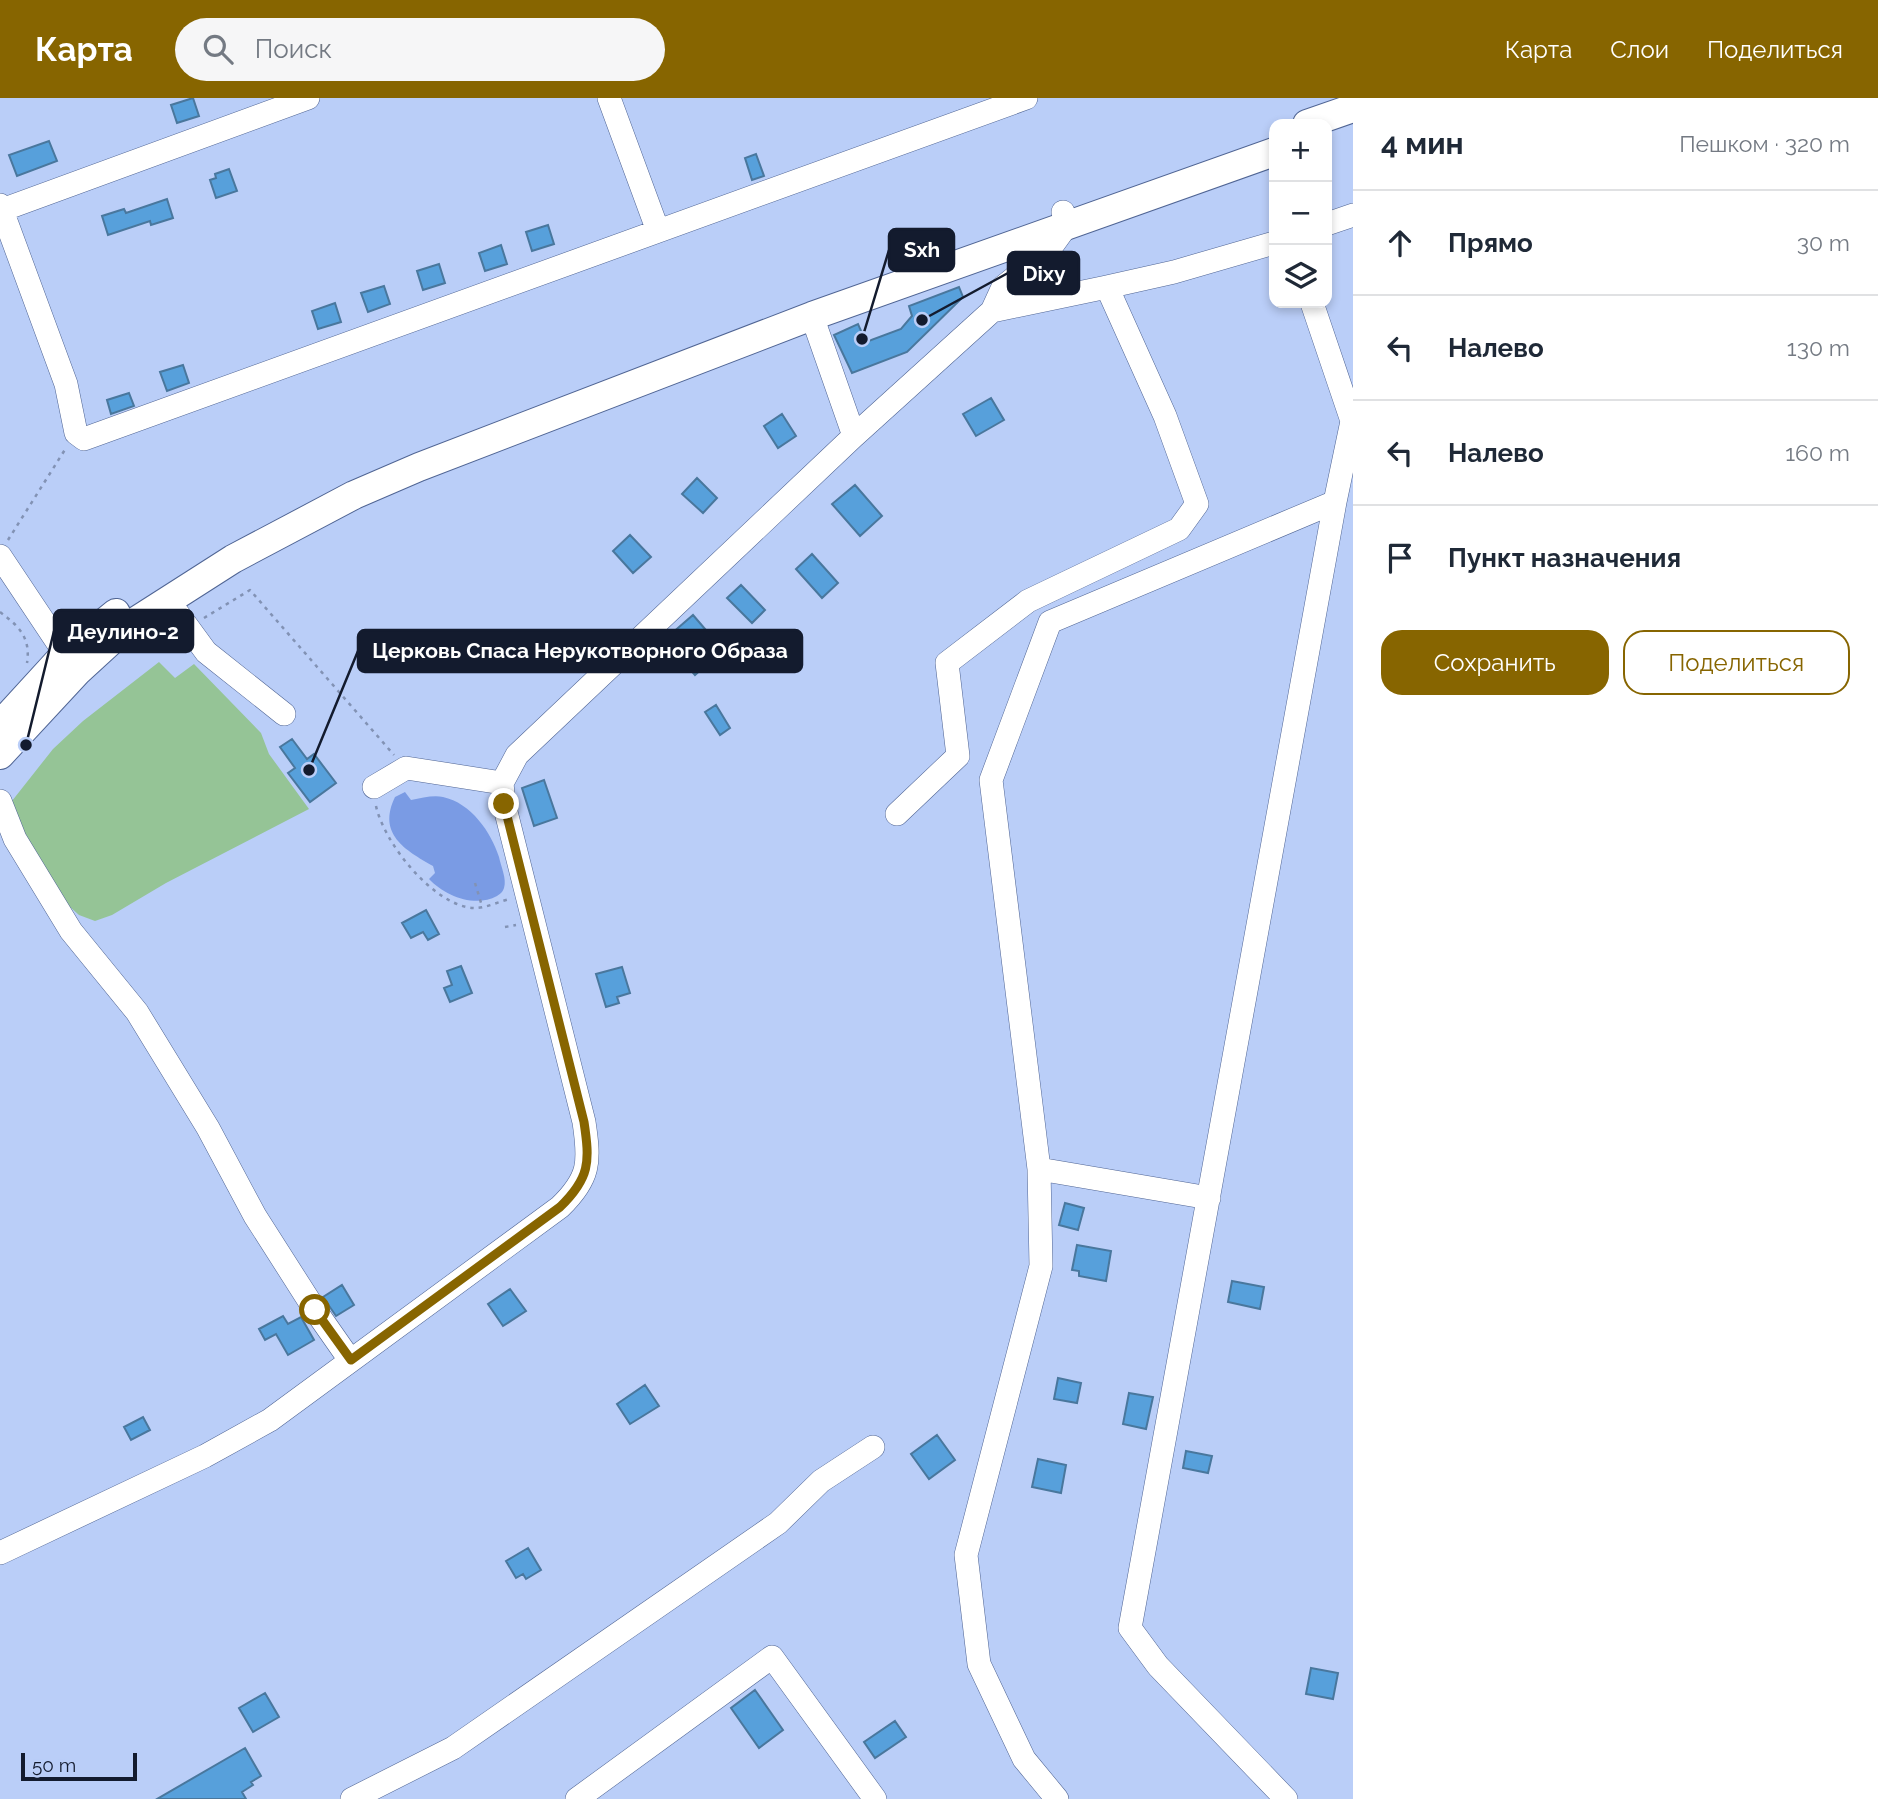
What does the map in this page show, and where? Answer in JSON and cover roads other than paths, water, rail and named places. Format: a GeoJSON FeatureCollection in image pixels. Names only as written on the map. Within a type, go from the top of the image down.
{"type":"FeatureCollection","features":[{"type":"Feature","properties":{"kind":"main road"},"geometry":{"type":"LineString","coordinates":[[1321,119],[1353,108]]}},
{"type":"Feature","properties":{"kind":"main road"},"geometry":{"type":"LineString","coordinates":[[1332,131],[1353,123]]}},
{"type":"Feature","properties":{"kind":"main road"},"geometry":{"type":"LineString","coordinates":[[0,755],[71,663],[233,559],[354,495],[419,467],[1269,138]]}},
{"type":"Feature","properties":{"kind":"main road"},"geometry":{"type":"LineString","coordinates":[[0,725],[71,663],[122,609],[233,538],[306,500],[435,444],[655,360],[1065,218],[1269,154]]}},
{"type":"Feature","properties":{"kind":"street"},"geometry":{"type":"LineString","coordinates":[[308,98],[1,207],[66,384],[76,433],[84,439],[1026,98]]}},
{"type":"Feature","properties":{"kind":"street"},"geometry":{"type":"LineString","coordinates":[[609,98],[658,230]]}},
{"type":"Feature","properties":{"kind":"street"},"geometry":{"type":"LineString","coordinates":[[1332,223],[1353,215]]}},
{"type":"Feature","properties":{"kind":"street"},"geometry":{"type":"LineString","coordinates":[[0,1553],[205,1456],[270,1420],[560,1207],[577,1191],[585,1173],[588,1152],[584,1122],[527,894],[503,840],[502,783],[517,755],[854,436],[992,311],[1003,287],[1049,250],[1065,218]]}},
{"type":"Feature","properties":{"kind":"street"},"geometry":{"type":"LineString","coordinates":[[992,311],[1174,272],[1269,244]]}},
{"type":"Feature","properties":{"kind":"street"},"geometry":{"type":"LineString","coordinates":[[897,814],[958,756],[947,663],[1028,601],[1180,529],[1197,504],[1165,416],[1107,287]]}},
{"type":"Feature","properties":{"kind":"street"},"geometry":{"type":"LineString","coordinates":[[1286,1799],[1158,1666],[1130,1628],[1352,421],[1314,308]]}},
{"type":"Feature","properties":{"kind":"street"},"geometry":{"type":"LineString","coordinates":[[812,316],[854,436]]}},
{"type":"Feature","properties":{"kind":"street"},"geometry":{"type":"LineString","coordinates":[[1057,1799],[1024,1759],[979,1664],[966,1555],[1041,1266],[1038,1169],[991,780],[1050,622],[1335,502]]}},
{"type":"Feature","properties":{"kind":"street"},"geometry":{"type":"LineString","coordinates":[[3,550],[71,663]]}},
{"type":"Feature","properties":{"kind":"street"},"geometry":{"type":"LineString","coordinates":[[168,600],[206,652],[284,714]]}},
{"type":"Feature","properties":{"kind":"street"},"geometry":{"type":"LineString","coordinates":[[374,787],[405,768],[502,783]]}},
{"type":"Feature","properties":{"kind":"street"},"geometry":{"type":"LineString","coordinates":[[0,801],[15,839],[72,931],[137,1012],[208,1128],[255,1216],[315,1310],[351,1360]]}},
{"type":"Feature","properties":{"kind":"street"},"geometry":{"type":"LineString","coordinates":[[1038,1169],[1209,1198]]}},
{"type":"Feature","properties":{"kind":"street"},"geometry":{"type":"LineString","coordinates":[[352,1799],[453,1748],[778,1523],[821,1481],[873,1447]]}},
{"type":"Feature","properties":{"kind":"street"},"geometry":{"type":"LineString","coordinates":[[577,1799],[772,1657],[875,1799]]}},
{"type":"Feature","properties":{"kind":"water"},"geometry":{"type":"Polygon","coordinates":[[[405,792],[411,800],[435,796],[453,800],[471,812],[491,838],[499,857],[505,881],[501,893],[488,899],[470,900],[443,891],[429,879],[435,873],[433,866],[404,847],[392,831],[389,821],[395,797],[405,792]]]}},
{"type":"Feature","properties":{"kind":"place","name":"Dixy"},"geometry":{"type":"Point","coordinates":[922,320]}},
{"type":"Feature","properties":{"kind":"place","name":"Sxh"},"geometry":{"type":"Point","coordinates":[862,339]}},
{"type":"Feature","properties":{"kind":"place","name":"Деулино-2"},"geometry":{"type":"Point","coordinates":[26,745]}},
{"type":"Feature","properties":{"kind":"place","name":"Церковь Спаса Нерукотворного Образа"},"geometry":{"type":"Point","coordinates":[309,770]}}]}
